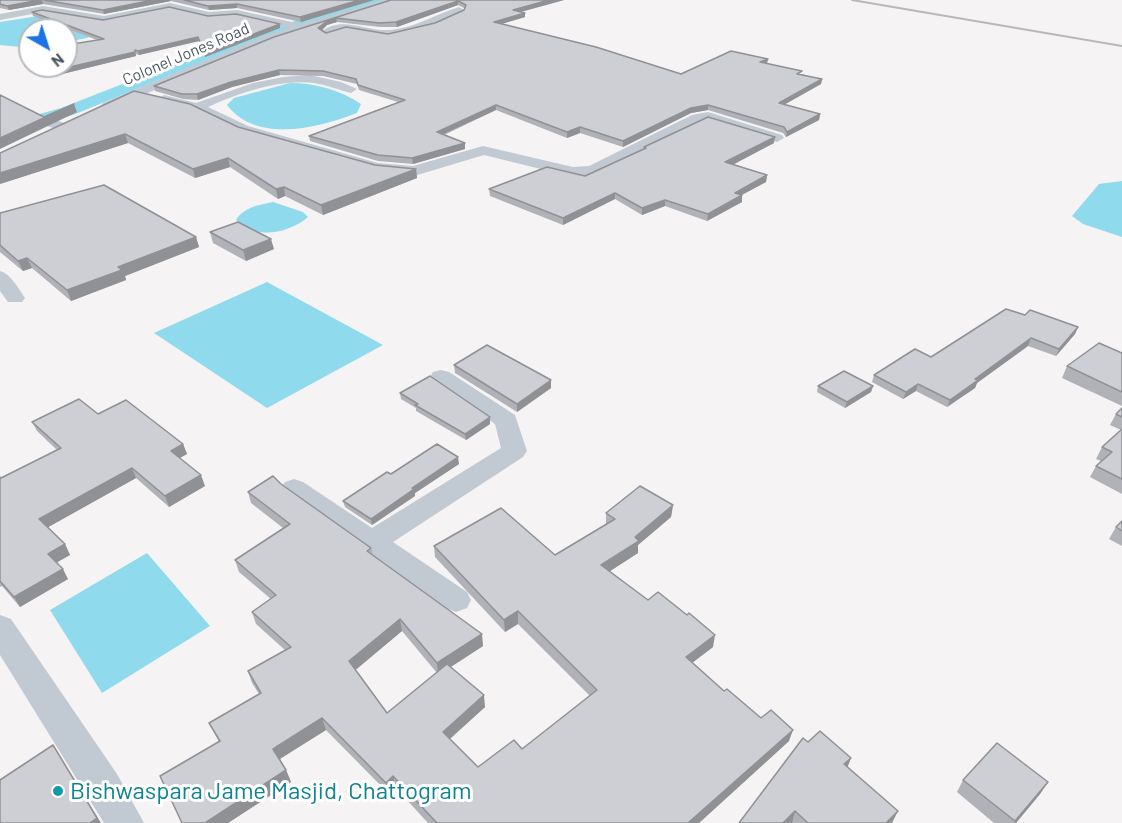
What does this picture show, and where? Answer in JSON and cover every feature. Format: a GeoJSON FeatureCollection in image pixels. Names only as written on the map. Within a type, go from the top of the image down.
{"type":"FeatureCollection","features":[{"type":"Feature","properties":{"kind":"street","name":"Colonel Jones Road"},"geometry":{"type":"LineString","coordinates":[[94,112],[168,78],[330,15],[392,0]]}},
{"type":"Feature","properties":{"kind":"street"},"geometry":{"type":"LineString","coordinates":[[0,17],[43,9],[104,19],[170,6],[209,15],[237,13],[301,27]]}},
{"type":"Feature","properties":{"kind":"street"},"geometry":{"type":"LineString","coordinates":[[285,33],[314,35],[346,26],[388,33],[430,23],[459,10]]}},
{"type":"Feature","properties":{"kind":"street"},"geometry":{"type":"LineString","coordinates":[[311,15],[330,15]]}},
{"type":"Feature","properties":{"kind":"street"},"geometry":{"type":"LineString","coordinates":[[238,40],[253,44]]}},
{"type":"Feature","properties":{"kind":"street"},"geometry":{"type":"LineString","coordinates":[[152,73],[168,78]]}},
{"type":"Feature","properties":{"kind":"street"},"geometry":{"type":"LineString","coordinates":[[197,107],[251,88],[285,81],[315,80],[351,89]]}},
{"type":"Feature","properties":{"kind":"street"},"geometry":{"type":"LineString","coordinates":[[135,93],[197,107],[243,129],[377,167],[400,171],[414,171],[483,150],[573,172],[592,171],[697,118],[708,116],[777,138]]}},
{"type":"Feature","properties":{"kind":"street"},"geometry":{"type":"LineString","coordinates":[[39,119],[64,125],[43,137]]}},
{"type":"Feature","properties":{"kind":"street"},"geometry":{"type":"LineString","coordinates":[[0,277],[15,298]]}},
{"type":"Feature","properties":{"kind":"street"},"geometry":{"type":"LineString","coordinates":[[372,542],[514,451],[506,420],[441,377]]}},
{"type":"Feature","properties":{"kind":"street"},"geometry":{"type":"LineString","coordinates":[[294,488],[456,600]]}},
{"type":"Feature","properties":{"kind":"street"},"geometry":{"type":"LineString","coordinates":[[0,628],[104,786],[125,823]]}},
{"type":"Feature","properties":{"kind":"water"},"geometry":{"type":"Polygon","coordinates":[[[45,15],[55,18],[26,18],[45,15]]]}},
{"type":"Feature","properties":{"kind":"water"},"geometry":{"type":"Polygon","coordinates":[[[18,19],[18,47],[0,45],[0,22],[18,19]]]}},
{"type":"Feature","properties":{"kind":"water"},"geometry":{"type":"Polygon","coordinates":[[[78,25],[100,31],[78,40],[78,25]]]}},
{"type":"Feature","properties":{"kind":"water"},"geometry":{"type":"Polygon","coordinates":[[[290,83],[327,88],[361,104],[357,113],[341,119],[289,129],[271,129],[254,125],[240,117],[227,105],[234,98],[290,83]]]}},
{"type":"Feature","properties":{"kind":"water"},"geometry":{"type":"Polygon","coordinates":[[[1122,181],[1122,237],[1083,224],[1072,216],[1099,184],[1122,181]]]}},
{"type":"Feature","properties":{"kind":"water"},"geometry":{"type":"Polygon","coordinates":[[[273,202],[303,212],[308,217],[291,227],[272,232],[252,230],[236,220],[248,209],[273,202]]]}},
{"type":"Feature","properties":{"kind":"water"},"geometry":{"type":"Polygon","coordinates":[[[267,282],[383,345],[267,408],[154,333],[267,282]]]}},
{"type":"Feature","properties":{"kind":"water"},"geometry":{"type":"Polygon","coordinates":[[[147,553],[210,626],[102,693],[50,610],[147,553]]]}},
{"type":"Feature","properties":{"kind":"building"},"geometry":{"type":"Polygon","coordinates":[[[0,0],[40,0],[7,6],[0,4],[0,0]]]}},
{"type":"Feature","properties":{"kind":"building"},"geometry":{"type":"Polygon","coordinates":[[[44,0],[153,0],[103,10],[44,0]]]}},
{"type":"Feature","properties":{"kind":"building"},"geometry":{"type":"Polygon","coordinates":[[[184,0],[360,0],[300,17],[237,4],[208,6],[184,0]]]}},
{"type":"Feature","properties":{"kind":"building"},"geometry":{"type":"Polygon","coordinates":[[[391,0],[549,0],[513,10],[525,13],[494,22],[596,47],[681,74],[731,51],[768,59],[760,62],[802,71],[797,74],[822,79],[779,103],[820,114],[787,132],[784,127],[708,105],[691,108],[623,141],[580,127],[567,132],[496,105],[437,132],[465,143],[412,158],[378,155],[309,136],[405,100],[358,85],[356,79],[323,71],[279,70],[231,82],[197,94],[182,94],[154,86],[274,37],[391,0]],[[458,1],[396,22],[379,23],[336,18],[318,28],[326,33],[346,27],[388,34],[435,23],[464,10],[466,5],[458,1]]]}},
{"type":"Feature","properties":{"kind":"building"},"geometry":{"type":"Polygon","coordinates":[[[169,7],[208,16],[236,14],[280,24],[204,53],[198,37],[78,65],[78,43],[104,39],[78,29],[78,18],[48,18],[32,12],[42,10],[103,20],[169,7]]]}},
{"type":"Feature","properties":{"kind":"building"},"geometry":{"type":"Polygon","coordinates":[[[134,91],[190,104],[238,127],[375,165],[416,169],[321,205],[284,187],[276,189],[228,158],[193,169],[125,134],[0,173],[0,153],[134,91]]]}},
{"type":"Feature","properties":{"kind":"building"},"geometry":{"type":"Polygon","coordinates":[[[0,95],[44,117],[74,104],[0,138],[0,95]]]}},
{"type":"Feature","properties":{"kind":"building"},"geometry":{"type":"Polygon","coordinates":[[[708,117],[775,137],[725,162],[767,175],[735,193],[742,195],[708,214],[665,200],[642,208],[615,193],[563,218],[489,189],[547,167],[585,176],[708,117]]]}},
{"type":"Feature","properties":{"kind":"building"},"geometry":{"type":"Polygon","coordinates":[[[104,185],[196,237],[118,267],[122,270],[67,290],[27,258],[18,261],[0,245],[0,213],[104,185]]]}},
{"type":"Feature","properties":{"kind":"building"},"geometry":{"type":"Polygon","coordinates":[[[238,222],[271,239],[243,250],[210,232],[238,222]]]}},
{"type":"Feature","properties":{"kind":"building"},"geometry":{"type":"Polygon","coordinates":[[[1006,309],[1025,315],[1030,310],[1078,327],[1059,349],[1031,338],[950,400],[918,384],[906,392],[874,375],[915,349],[931,357],[1006,309]]]}},
{"type":"Feature","properties":{"kind":"building"},"geometry":{"type":"Polygon","coordinates":[[[1099,343],[1122,353],[1122,392],[1067,366],[1099,343]]]}},
{"type":"Feature","properties":{"kind":"building"},"geometry":{"type":"Polygon","coordinates":[[[487,345],[551,380],[517,404],[454,365],[487,345]]]}},
{"type":"Feature","properties":{"kind":"building"},"geometry":{"type":"Polygon","coordinates":[[[844,371],[873,386],[847,402],[818,386],[844,371]]]}},
{"type":"Feature","properties":{"kind":"building"},"geometry":{"type":"Polygon","coordinates":[[[430,376],[490,417],[465,434],[415,405],[418,404],[400,393],[430,376]]]}},
{"type":"Feature","properties":{"kind":"building"},"geometry":{"type":"Polygon","coordinates":[[[79,399],[98,414],[126,400],[183,444],[171,451],[201,475],[165,496],[132,468],[39,519],[65,544],[48,554],[63,569],[14,597],[0,581],[0,477],[61,448],[32,422],[79,399]]]}},
{"type":"Feature","properties":{"kind":"building"},"geometry":{"type":"Polygon","coordinates":[[[1122,408],[1122,417],[1116,414],[1122,408]]]}},
{"type":"Feature","properties":{"kind":"building"},"geometry":{"type":"Polygon","coordinates":[[[1122,429],[1122,479],[1096,466],[1112,452],[1102,447],[1122,429]]]}},
{"type":"Feature","properties":{"kind":"building"},"geometry":{"type":"Polygon","coordinates":[[[437,444],[458,457],[371,519],[343,501],[387,472],[391,474],[437,444]]]}},
{"type":"Feature","properties":{"kind":"building"},"geometry":{"type":"Polygon","coordinates":[[[273,476],[371,548],[367,551],[482,634],[437,663],[400,619],[349,661],[387,713],[447,664],[484,695],[443,732],[478,767],[514,740],[522,749],[597,690],[518,611],[504,620],[434,546],[501,508],[555,555],[615,519],[606,513],[640,486],[673,505],[635,537],[639,541],[601,565],[648,600],[658,592],[687,615],[689,613],[715,635],[686,657],[724,691],[727,689],[761,718],[771,710],[793,730],[688,823],[437,823],[393,776],[386,783],[322,718],[273,749],[286,770],[205,823],[182,823],[160,776],[220,741],[209,723],[261,693],[248,671],[291,647],[252,612],[276,595],[235,560],[290,524],[248,492],[273,476]]]}},
{"type":"Feature","properties":{"kind":"building"},"geometry":{"type":"Polygon","coordinates":[[[1122,521],[1122,531],[1116,527],[1122,521]]]}},
{"type":"Feature","properties":{"kind":"building"},"geometry":{"type":"Polygon","coordinates":[[[820,731],[851,758],[844,764],[898,811],[886,823],[808,823],[795,811],[783,823],[739,823],[803,738],[808,742],[820,731]]]}},
{"type":"Feature","properties":{"kind":"building"},"geometry":{"type":"Polygon","coordinates":[[[997,743],[1048,782],[1015,821],[963,780],[997,743]]]}},
{"type":"Feature","properties":{"kind":"building","name":"Bishwaspara Jame Masjid, Chattogram"},"geometry":{"type":"Polygon","coordinates":[[[53,745],[97,818],[90,823],[0,823],[0,780],[53,745]]]}},
{"type":"Feature","properties":{"kind":"waterway"},"geometry":{"type":"LineString","coordinates":[[0,130],[46,119],[248,40],[376,0]]}},
{"type":"Feature","properties":{"kind":"railway"},"geometry":{"type":"LineString","coordinates":[[852,0],[1122,46]]}},
{"type":"Feature","properties":{"kind":"place","name":"Bishwaspara Jame Masjid, Chattogram"},"geometry":{"type":"Point","coordinates":[58,791]}}]}
